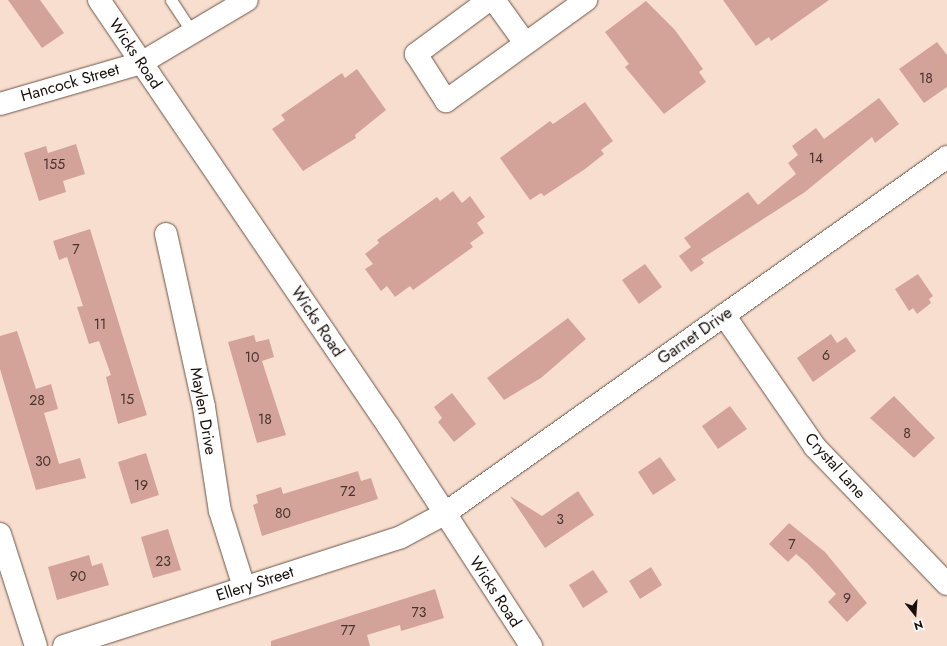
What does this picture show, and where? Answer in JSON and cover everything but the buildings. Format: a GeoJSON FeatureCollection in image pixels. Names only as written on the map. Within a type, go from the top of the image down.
{"type":"FeatureCollection","features":[{"type":"Feature","properties":{"kind":"street","name":"Wicks Road"},"geometry":{"type":"LineString","coordinates":[[99,0],[389,427],[531,646]]}},
{"type":"Feature","properties":{"kind":"street","name":"Hancock Street"},"geometry":{"type":"LineString","coordinates":[[0,104],[141,63],[194,35],[247,0]]}},
{"type":"Feature","properties":{"kind":"street"},"geometry":{"type":"LineString","coordinates":[[489,0],[416,54],[446,101],[586,0]]}},
{"type":"Feature","properties":{"kind":"street"},"geometry":{"type":"LineString","coordinates":[[494,0],[525,43]]}},
{"type":"Feature","properties":{"kind":"street","name":"Garnet Drive"},"geometry":{"type":"LineString","coordinates":[[444,514],[947,157]]}},
{"type":"Feature","properties":{"kind":"street","name":"Maylen Drive"},"geometry":{"type":"LineString","coordinates":[[166,234],[204,407],[220,511],[244,587]]}},
{"type":"Feature","properties":{"kind":"street","name":"Crystal Lane"},"geometry":{"type":"LineString","coordinates":[[724,315],[815,447],[947,584]]}},
{"type":"Feature","properties":{"kind":"street","name":"Ellery Street"},"geometry":{"type":"LineString","coordinates":[[64,646],[402,537],[444,514]]}},
{"type":"Feature","properties":{"kind":"street"},"geometry":{"type":"LineString","coordinates":[[0,534],[36,646]]}},
{"type":"Feature","properties":{"kind":"lane"},"geometry":{"type":"LineString","coordinates":[[171,0],[194,35]]}}]}
